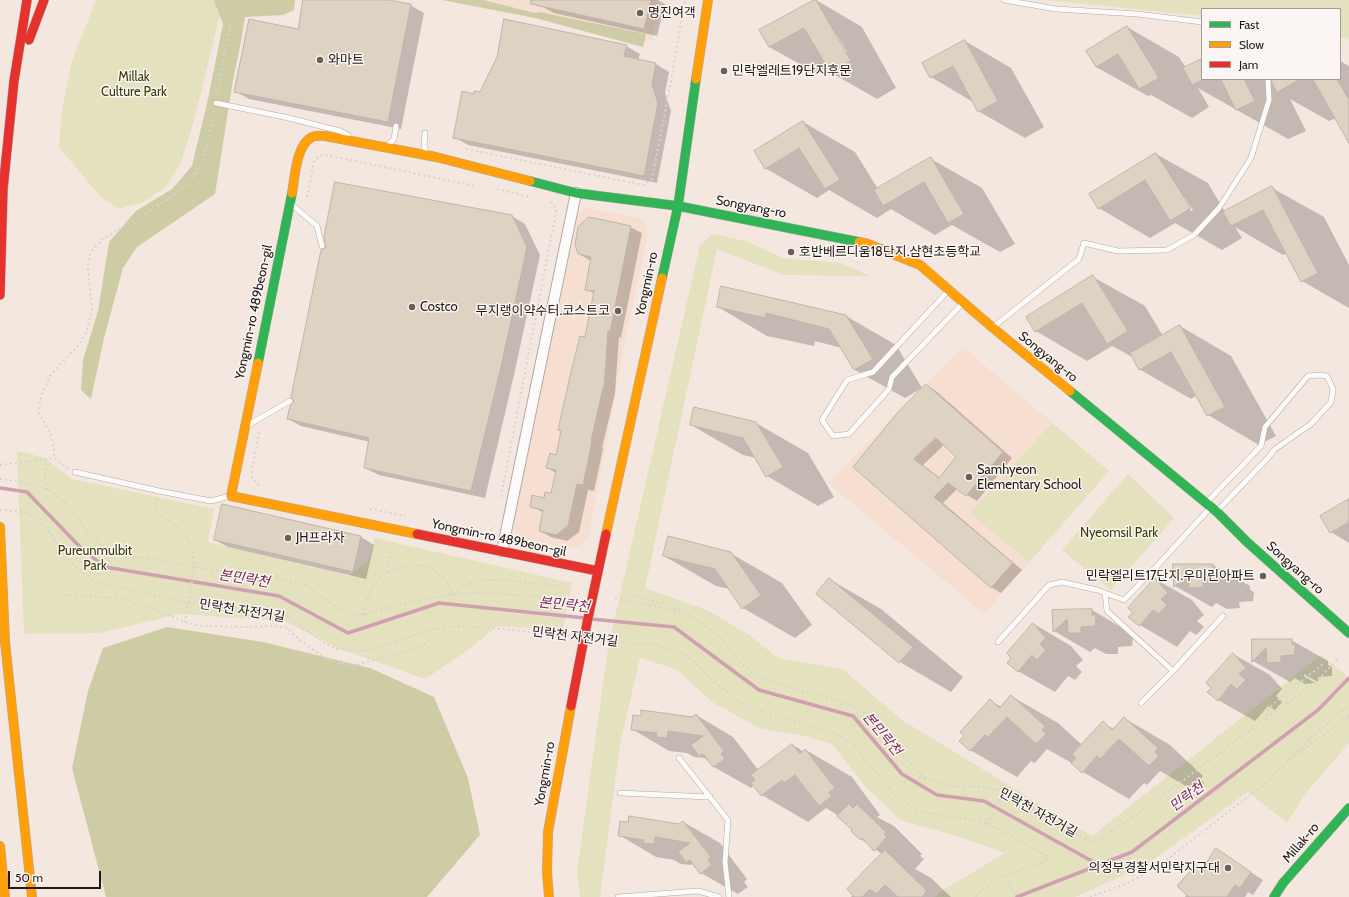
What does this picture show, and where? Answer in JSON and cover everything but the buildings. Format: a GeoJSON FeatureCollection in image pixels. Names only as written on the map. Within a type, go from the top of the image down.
{"type":"FeatureCollection","features":[{"type":"Feature","properties":{"kind":"main road"},"geometry":{"type":"LineString","coordinates":[[0,295],[3,189],[14,81],[27,0]]}},
{"type":"Feature","properties":{"kind":"main road"},"geometry":{"type":"LineString","coordinates":[[14,81],[44,0]]}},
{"type":"Feature","properties":{"kind":"main road","name":"Yongmin-ro"},"geometry":{"type":"LineString","coordinates":[[549,897],[547,872],[548,832],[587,623],[678,206],[708,0]]}},
{"type":"Feature","properties":{"kind":"main road","name":"Yongmin-ro 489beon-gil"},"geometry":{"type":"LineString","coordinates":[[598,571],[230,496],[300,151],[306,141],[314,136],[325,136],[426,155],[576,193],[678,206]]}},
{"type":"Feature","properties":{"kind":"main road","name":"Songyang-ro"},"geometry":{"type":"LineString","coordinates":[[678,206],[868,244],[920,265],[993,328],[1211,508],[1346,631]]}},
{"type":"Feature","properties":{"kind":"main road"},"geometry":{"type":"LineString","coordinates":[[0,527],[6,642],[32,897]]}},
{"type":"Feature","properties":{"kind":"main road","name":"Millak-ro"},"geometry":{"type":"LineString","coordinates":[[1274,897],[1283,883],[1349,808]]}},
{"type":"Feature","properties":{"kind":"main road"},"geometry":{"type":"LineString","coordinates":[[0,846],[5,897]]}},
{"type":"Feature","properties":{"kind":"street"},"geometry":{"type":"LineString","coordinates":[[502,551],[576,193]]}},
{"type":"Feature","properties":{"kind":"lane"},"geometry":{"type":"LineString","coordinates":[[1004,0],[1056,9],[1137,14],[1201,22]]}},
{"type":"Feature","properties":{"kind":"lane"},"geometry":{"type":"LineString","coordinates":[[993,328],[1079,259],[1084,243],[1118,251],[1167,250],[1194,235],[1219,208],[1251,158],[1269,100],[1268,80]]}},
{"type":"Feature","properties":{"kind":"lane"},"geometry":{"type":"LineString","coordinates":[[216,103],[289,118],[340,131],[365,143]]}},
{"type":"Feature","properties":{"kind":"lane"},"geometry":{"type":"LineString","coordinates":[[386,147],[394,139],[396,126]]}},
{"type":"Feature","properties":{"kind":"lane"},"geometry":{"type":"LineString","coordinates":[[425,132],[424,145],[426,155]]}},
{"type":"Feature","properties":{"kind":"lane"},"geometry":{"type":"LineString","coordinates":[[290,204],[317,226],[322,246]]}},
{"type":"Feature","properties":{"kind":"lane"},"geometry":{"type":"LineString","coordinates":[[949,290],[873,372],[847,380],[822,420],[833,436],[849,434],[889,389],[892,378],[964,302]]}},
{"type":"Feature","properties":{"kind":"lane"},"geometry":{"type":"LineString","coordinates":[[998,642],[1049,585],[1062,582],[1105,593],[1124,600],[1211,508],[1261,446],[1265,427],[1308,376],[1327,376],[1333,389],[1331,402],[1311,424],[1275,449],[1267,459],[1211,508]]}},
{"type":"Feature","properties":{"kind":"lane"},"geometry":{"type":"LineString","coordinates":[[243,427],[290,402]]}},
{"type":"Feature","properties":{"kind":"lane"},"geometry":{"type":"LineString","coordinates":[[74,472],[211,501],[230,496]]}},
{"type":"Feature","properties":{"kind":"lane"},"geometry":{"type":"LineString","coordinates":[[1105,593],[1107,611],[1173,671]]}},
{"type":"Feature","properties":{"kind":"lane"},"geometry":{"type":"LineString","coordinates":[[1141,703],[1173,671],[1223,616]]}},
{"type":"Feature","properties":{"kind":"lane"},"geometry":{"type":"LineString","coordinates":[[679,758],[728,820],[725,862],[729,897]]}},
{"type":"Feature","properties":{"kind":"lane"},"geometry":{"type":"LineString","coordinates":[[620,793],[710,797]]}},
{"type":"Feature","properties":{"kind":"lane"},"geometry":{"type":"LineString","coordinates":[[618,897],[698,891],[719,897]]}},
{"type":"Feature","properties":{"kind":"path"},"geometry":{"type":"LineString","coordinates":[[461,148],[643,185],[652,179],[674,70],[685,0]]}},
{"type":"Feature","properties":{"kind":"path"},"geometry":{"type":"LineString","coordinates":[[54,458],[54,447],[50,433],[39,413],[41,396],[50,376],[80,343],[86,333],[92,309],[88,269],[89,257],[102,239],[176,194],[194,176],[204,157],[216,103],[231,20]]}},
{"type":"Feature","properties":{"kind":"path"},"geometry":{"type":"LineString","coordinates":[[307,197],[314,162],[319,156],[326,155],[476,186]]}},
{"type":"Feature","properties":{"kind":"path"},"geometry":{"type":"LineString","coordinates":[[497,189],[536,198]]}},
{"type":"Feature","properties":{"kind":"path"},"geometry":{"type":"LineString","coordinates":[[500,497],[556,212],[551,201],[543,199]]}},
{"type":"Feature","properties":{"kind":"path"},"geometry":{"type":"LineString","coordinates":[[260,432],[251,476],[258,487],[266,488]]}},
{"type":"Feature","properties":{"kind":"path"},"geometry":{"type":"LineString","coordinates":[[0,465],[54,458],[74,472]]}},
{"type":"Feature","properties":{"kind":"path"},"geometry":{"type":"LineString","coordinates":[[47,459],[45,477],[47,490]]}},
{"type":"Feature","properties":{"kind":"path"},"geometry":{"type":"LineString","coordinates":[[0,479],[33,484],[58,496],[94,540],[110,552],[242,575],[279,578],[307,586],[338,608],[350,614],[364,615],[406,603],[454,594],[478,593],[592,599]]}},
{"type":"Feature","properties":{"kind":"path"},"geometry":{"type":"LineString","coordinates":[[159,491],[155,509],[157,514],[172,522],[183,533],[190,544],[193,555],[194,567],[185,622]]}},
{"type":"Feature","properties":{"kind":"path"},"geometry":{"type":"LineString","coordinates":[[367,508],[406,516]]}},
{"type":"Feature","properties":{"kind":"path","name":"민락천 자전거길"},"geometry":{"type":"LineString","coordinates":[[0,510],[29,514],[39,521],[80,571],[98,583],[234,612],[286,615],[324,644],[338,649],[366,651],[429,631],[457,626],[657,645],[682,653],[697,664],[711,679],[748,707],[834,734],[854,745],[895,796],[916,810],[980,821],[1047,856],[1047,859],[1043,863],[999,878],[976,897]]}},
{"type":"Feature","properties":{"kind":"path"},"geometry":{"type":"LineString","coordinates":[[480,532],[487,533],[494,528],[496,520]]}},
{"type":"Feature","properties":{"kind":"path"},"geometry":{"type":"LineString","coordinates":[[386,573],[395,530]]}},
{"type":"Feature","properties":{"kind":"path"},"geometry":{"type":"LineString","coordinates":[[364,615],[365,606],[374,585],[386,573],[410,566],[421,565],[439,573],[454,594]]}},
{"type":"Feature","properties":{"kind":"path"},"geometry":{"type":"LineString","coordinates":[[454,594],[462,586],[481,580],[506,580],[562,587]]}},
{"type":"Feature","properties":{"kind":"path"},"geometry":{"type":"LineString","coordinates":[[65,595],[118,598],[185,622],[201,626],[273,626],[288,628],[295,636],[327,660],[352,666],[419,648],[429,641],[429,631]]}},
{"type":"Feature","properties":{"kind":"path","name":"민락천 자전거길"},"geometry":{"type":"LineString","coordinates":[[632,596],[669,604],[684,612],[712,631],[752,673],[773,682],[848,704],[862,711],[881,727],[912,766],[925,778],[952,786],[987,787],[1003,791],[1045,817],[1091,842],[1097,842],[1177,785],[1265,719],[1272,705],[1324,664]]}},
{"type":"Feature","properties":{"kind":"path"},"geometry":{"type":"LineString","coordinates":[[615,598],[684,612]]}},
{"type":"Feature","properties":{"kind":"path"},"geometry":{"type":"LineString","coordinates":[[1265,719],[1315,683],[1338,659]]}},
{"type":"Feature","properties":{"kind":"path"},"geometry":{"type":"LineString","coordinates":[[1090,897],[1125,884],[1156,868],[1267,782],[1315,734],[1349,705]]}},
{"type":"Feature","properties":{"kind":"path"},"geometry":{"type":"LineString","coordinates":[[1290,760],[1349,716]]}},
{"type":"Feature","properties":{"kind":"path"},"geometry":{"type":"LineString","coordinates":[[988,824],[1003,791]]}},
{"type":"Feature","properties":{"kind":"path"},"geometry":{"type":"LineString","coordinates":[[1006,875],[1016,897]]}},
{"type":"Feature","properties":{"kind":"shaded area"},"geometry":{"type":"Polygon","coordinates":[[[214,0],[295,0],[294,10],[283,15],[245,17],[233,80],[215,194],[137,247],[123,268],[104,338],[91,399],[81,390],[83,360],[98,311],[109,242],[136,211],[172,189],[192,166],[208,99],[223,24],[214,0]]]}},
{"type":"Feature","properties":{"kind":"shaded area"},"geometry":{"type":"Polygon","coordinates":[[[442,0],[483,0],[535,13],[540,12],[646,34],[643,47],[535,18],[442,0]]]}},
{"type":"Feature","properties":{"kind":"shaded area"},"geometry":{"type":"Polygon","coordinates":[[[466,0],[659,0],[652,42],[466,0]]]}},
{"type":"Feature","properties":{"kind":"shaded area"},"geometry":{"type":"Polygon","coordinates":[[[588,208],[641,218],[646,225],[648,234],[627,332],[589,535],[585,542],[579,546],[569,548],[523,539],[514,530],[513,524],[578,215],[582,210],[588,208]]]}},
{"type":"Feature","properties":{"kind":"shaded area","name":"Samhyeon Elementary School"},"geometry":{"type":"Polygon","coordinates":[[[963,347],[1109,471],[984,614],[828,483],[963,347]]]}},
{"type":"Feature","properties":{"kind":"shaded area"},"geometry":{"type":"Polygon","coordinates":[[[167,627],[263,642],[370,668],[434,697],[468,778],[480,835],[427,897],[106,897],[72,768],[88,691],[103,648],[167,627]]]}},
{"type":"Feature","properties":{"kind":"green space","name":"Millak Culture Park"},"geometry":{"type":"Polygon","coordinates":[[[96,0],[231,0],[220,15],[194,121],[181,162],[166,187],[143,202],[119,209],[100,196],[59,147],[62,110],[72,61],[96,0]]]}},
{"type":"Feature","properties":{"kind":"green space"},"geometry":{"type":"Polygon","coordinates":[[[1045,0],[1349,0],[1349,40],[1341,37],[1341,8],[1201,8],[1201,16],[1045,0]]]}},
{"type":"Feature","properties":{"kind":"green space"},"geometry":{"type":"Polygon","coordinates":[[[713,234],[746,241],[783,258],[841,263],[869,276],[784,275],[717,249],[645,588],[707,610],[749,635],[778,658],[842,669],[902,720],[1092,836],[1321,655],[1349,678],[1349,743],[1305,794],[1287,823],[1248,792],[1146,865],[1075,897],[935,897],[940,892],[1005,853],[960,837],[900,820],[865,786],[832,744],[804,736],[759,728],[712,702],[676,669],[640,658],[620,744],[600,897],[580,897],[577,872],[608,648],[700,245],[713,234]]]}},
{"type":"Feature","properties":{"kind":"green space"},"geometry":{"type":"Polygon","coordinates":[[[1052,423],[1109,471],[1029,562],[970,513],[1052,423]]]}},
{"type":"Feature","properties":{"kind":"green space","name":"Pureunmulbit Park"},"geometry":{"type":"Polygon","coordinates":[[[17,451],[45,458],[72,479],[214,509],[208,542],[349,576],[368,561],[375,538],[572,583],[563,630],[498,626],[461,655],[425,679],[338,648],[284,621],[180,614],[100,633],[24,634],[17,451]]]}},
{"type":"Feature","properties":{"kind":"green space","name":"Nyeomsil Park"},"geometry":{"type":"Polygon","coordinates":[[[1128,474],[1174,518],[1111,590],[1062,550],[1128,474]]]}},
{"type":"Feature","properties":{"kind":"waterway","name":"본민락천"},"geometry":{"type":"LineString","coordinates":[[0,488],[27,492],[81,548],[105,567],[279,596],[348,633],[439,603],[585,618]]}},
{"type":"Feature","properties":{"kind":"waterway","name":"본민락천"},"geometry":{"type":"LineString","coordinates":[[591,619],[674,627],[759,690],[853,716],[902,774],[937,795],[984,801],[1099,865]]}},
{"type":"Feature","properties":{"kind":"waterway","name":"민락천"},"geometry":{"type":"LineString","coordinates":[[1017,897],[1132,852],[1318,710],[1349,678]]}},
{"type":"Feature","properties":{"kind":"traffic: fast"},"geometry":{"type":"LineString","coordinates":[[662,278],[678,206],[696,79]]}},
{"type":"Feature","properties":{"kind":"traffic: fast"},"geometry":{"type":"LineString","coordinates":[[530,181],[576,193],[678,206],[859,242]]}},
{"type":"Feature","properties":{"kind":"traffic: fast"},"geometry":{"type":"LineString","coordinates":[[258,363],[292,193]]}},
{"type":"Feature","properties":{"kind":"traffic: fast"},"geometry":{"type":"LineString","coordinates":[[1070,391],[1217,512],[1247,542],[1349,633]]}},
{"type":"Feature","properties":{"kind":"traffic: fast"},"geometry":{"type":"LineString","coordinates":[[1274,897],[1283,883],[1349,808]]}},
{"type":"Feature","properties":{"kind":"traffic: slow"},"geometry":{"type":"LineString","coordinates":[[696,79],[708,0]]}},
{"type":"Feature","properties":{"kind":"traffic: slow"},"geometry":{"type":"LineString","coordinates":[[292,193],[299,154],[307,141],[312,137],[317,136],[325,136],[436,157],[530,181]]}},
{"type":"Feature","properties":{"kind":"traffic: slow"},"geometry":{"type":"LineString","coordinates":[[859,242],[868,244],[920,265],[993,328],[1070,391]]}},
{"type":"Feature","properties":{"kind":"traffic: slow"},"geometry":{"type":"LineString","coordinates":[[606,534],[662,278]]}},
{"type":"Feature","properties":{"kind":"traffic: slow"},"geometry":{"type":"LineString","coordinates":[[258,363],[231,496],[417,534]]}},
{"type":"Feature","properties":{"kind":"traffic: slow"},"geometry":{"type":"LineString","coordinates":[[0,527],[5,642],[32,897]]}},
{"type":"Feature","properties":{"kind":"traffic: slow"},"geometry":{"type":"LineString","coordinates":[[549,897],[547,872],[548,832],[571,706]]}},
{"type":"Feature","properties":{"kind":"traffic: slow"},"geometry":{"type":"LineString","coordinates":[[0,846],[5,897]]}},
{"type":"Feature","properties":{"kind":"traffic: jam"},"geometry":{"type":"LineString","coordinates":[[0,295],[3,189],[14,81],[27,0]]}},
{"type":"Feature","properties":{"kind":"traffic: jam"},"geometry":{"type":"LineString","coordinates":[[29,40],[44,0]]}},
{"type":"Feature","properties":{"kind":"traffic: jam"},"geometry":{"type":"LineString","coordinates":[[417,534],[598,571]]}},
{"type":"Feature","properties":{"kind":"traffic: jam"},"geometry":{"type":"LineString","coordinates":[[571,706],[606,534]]}},
{"type":"Feature","properties":{"kind":"place","name":"명진여객"},"geometry":{"type":"Point","coordinates":[640,13]}},
{"type":"Feature","properties":{"kind":"place","name":"와마트"},"geometry":{"type":"Point","coordinates":[320,60]}},
{"type":"Feature","properties":{"kind":"place","name":"민락엘레트19단지후문"},"geometry":{"type":"Point","coordinates":[724,71]}},
{"type":"Feature","properties":{"kind":"place","name":"호반베르디움18단지.삼현초등학교"},"geometry":{"type":"Point","coordinates":[791,252]}},
{"type":"Feature","properties":{"kind":"place","name":"Costco"},"geometry":{"type":"Point","coordinates":[412,307]}},
{"type":"Feature","properties":{"kind":"place","name":"무지랭이약수터.코스트코"},"geometry":{"type":"Point","coordinates":[618,311]}},
{"type":"Feature","properties":{"kind":"place","name":"Samhyeon Elementary School"},"geometry":{"type":"Point","coordinates":[969,477]}},
{"type":"Feature","properties":{"kind":"place","name":"JH프라자"},"geometry":{"type":"Point","coordinates":[288,538]}},
{"type":"Feature","properties":{"kind":"place","name":"민락엘리트17단지.우미린아파트"},"geometry":{"type":"Point","coordinates":[1263,576]}},
{"type":"Feature","properties":{"kind":"place","name":"의정부경찰서민락지구대"},"geometry":{"type":"Point","coordinates":[1228,868]}}]}
